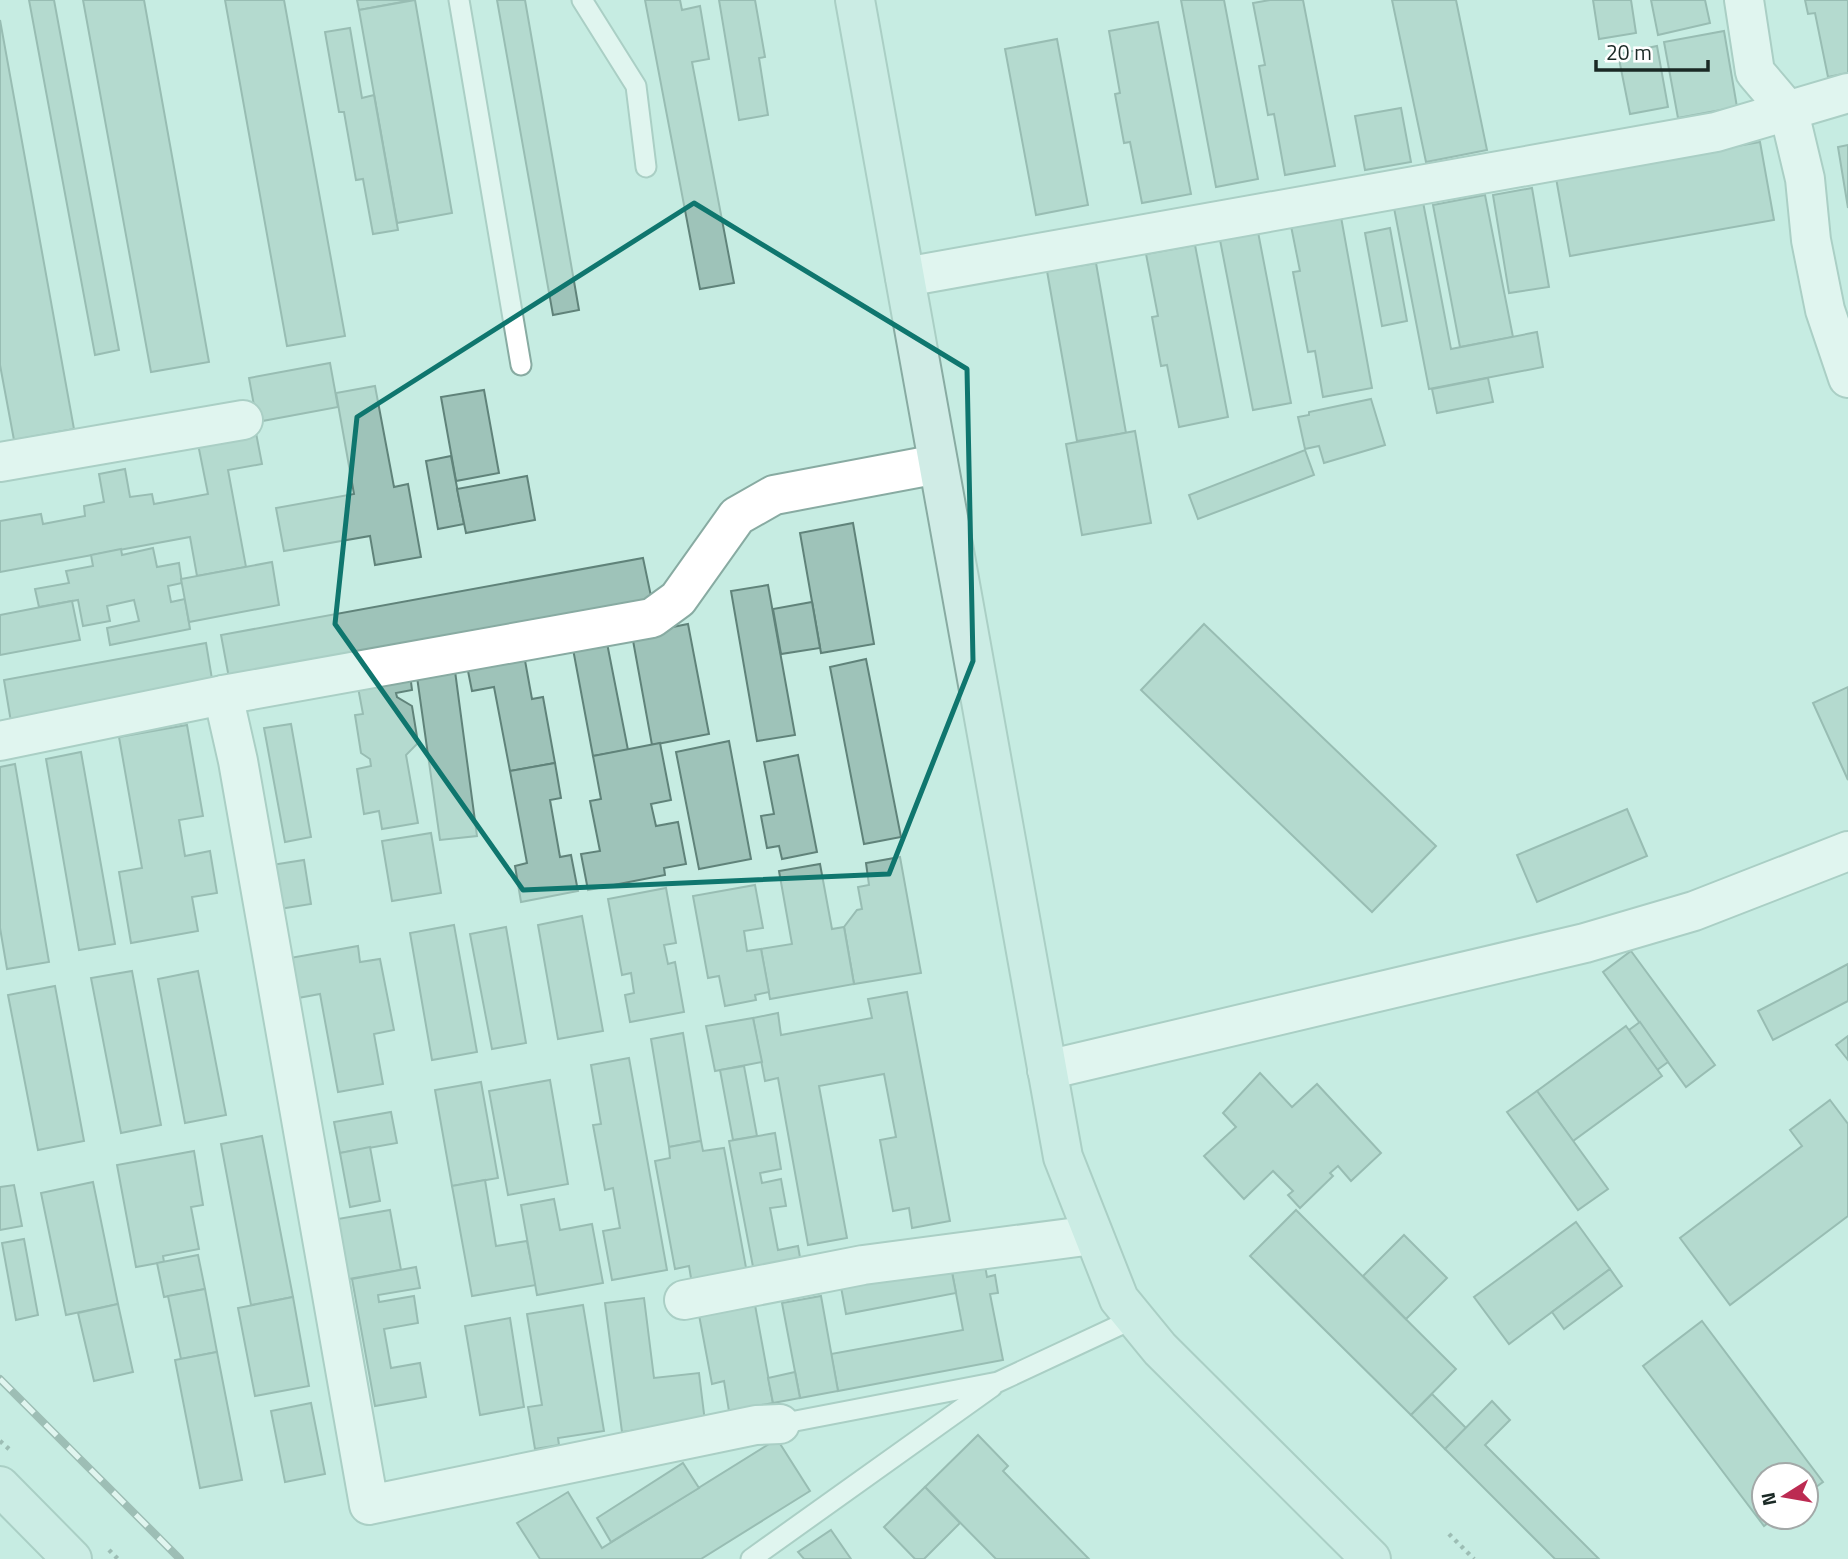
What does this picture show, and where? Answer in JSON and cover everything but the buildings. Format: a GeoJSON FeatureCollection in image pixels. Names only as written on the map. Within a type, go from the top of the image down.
{"type":"FeatureCollection","features":[{"type":"Feature","properties":{"kind":"street"},"geometry":{"type":"LineString","coordinates":[[855,0],[1063,1157],[1119,1299],[1160,1349],[1371,1559]]}},
{"type":"Feature","properties":{"kind":"street"},"geometry":{"type":"LineString","coordinates":[[1744,0],[1755,72],[1789,112],[1805,179],[1811,240],[1825,310],[1848,378]]}},
{"type":"Feature","properties":{"kind":"street"},"geometry":{"type":"LineString","coordinates":[[905,277],[1716,132],[1848,93]]}},
{"type":"Feature","properties":{"kind":"street"},"geometry":{"type":"LineString","coordinates":[[0,462],[243,420]]}},
{"type":"Feature","properties":{"kind":"street"},"geometry":{"type":"LineString","coordinates":[[3,731],[223,695],[652,618],[678,599],[737,516],[774,495],[938,464]]}},
{"type":"Feature","properties":{"kind":"street"},"geometry":{"type":"LineString","coordinates":[[223,695],[238,761],[369,1505],[756,1425],[780,1424]]}},
{"type":"Feature","properties":{"kind":"street"},"geometry":{"type":"LineString","coordinates":[[1047,1070],[1585,943],[1694,911],[1848,851]]}},
{"type":"Feature","properties":{"kind":"street"},"geometry":{"type":"LineString","coordinates":[[684,1300],[863,1265],[1093,1235]]}},
{"type":"Feature","properties":{"kind":"street"},"geometry":{"type":"LineString","coordinates":[[0,1486],[72,1559]]}},
{"type":"Feature","properties":{"kind":"lane"},"geometry":{"type":"LineString","coordinates":[[459,0],[521,365]]}},
{"type":"Feature","properties":{"kind":"lane"},"geometry":{"type":"LineString","coordinates":[[582,0],[636,86],[646,167]]}},
{"type":"Feature","properties":{"kind":"lane"},"geometry":{"type":"LineString","coordinates":[[751,1559],[998,1382],[1135,1318]]}},
{"type":"Feature","properties":{"kind":"lane"},"geometry":{"type":"LineString","coordinates":[[780,1424],[998,1382]]}},
{"type":"Feature","properties":{"kind":"path"},"geometry":{"type":"LineString","coordinates":[[1449,1534],[1474,1559]]}},
{"type":"Feature","properties":{"kind":"highlighted area"},"geometry":{"type":"Polygon","coordinates":[[[694,203],[967,369],[973,661],[889,874],[523,890],[335,624],[357,417],[694,203]]]}},
{"type":"Feature","properties":{"kind":"railway"},"geometry":{"type":"LineString","coordinates":[[0,1379],[180,1559]]}}]}
